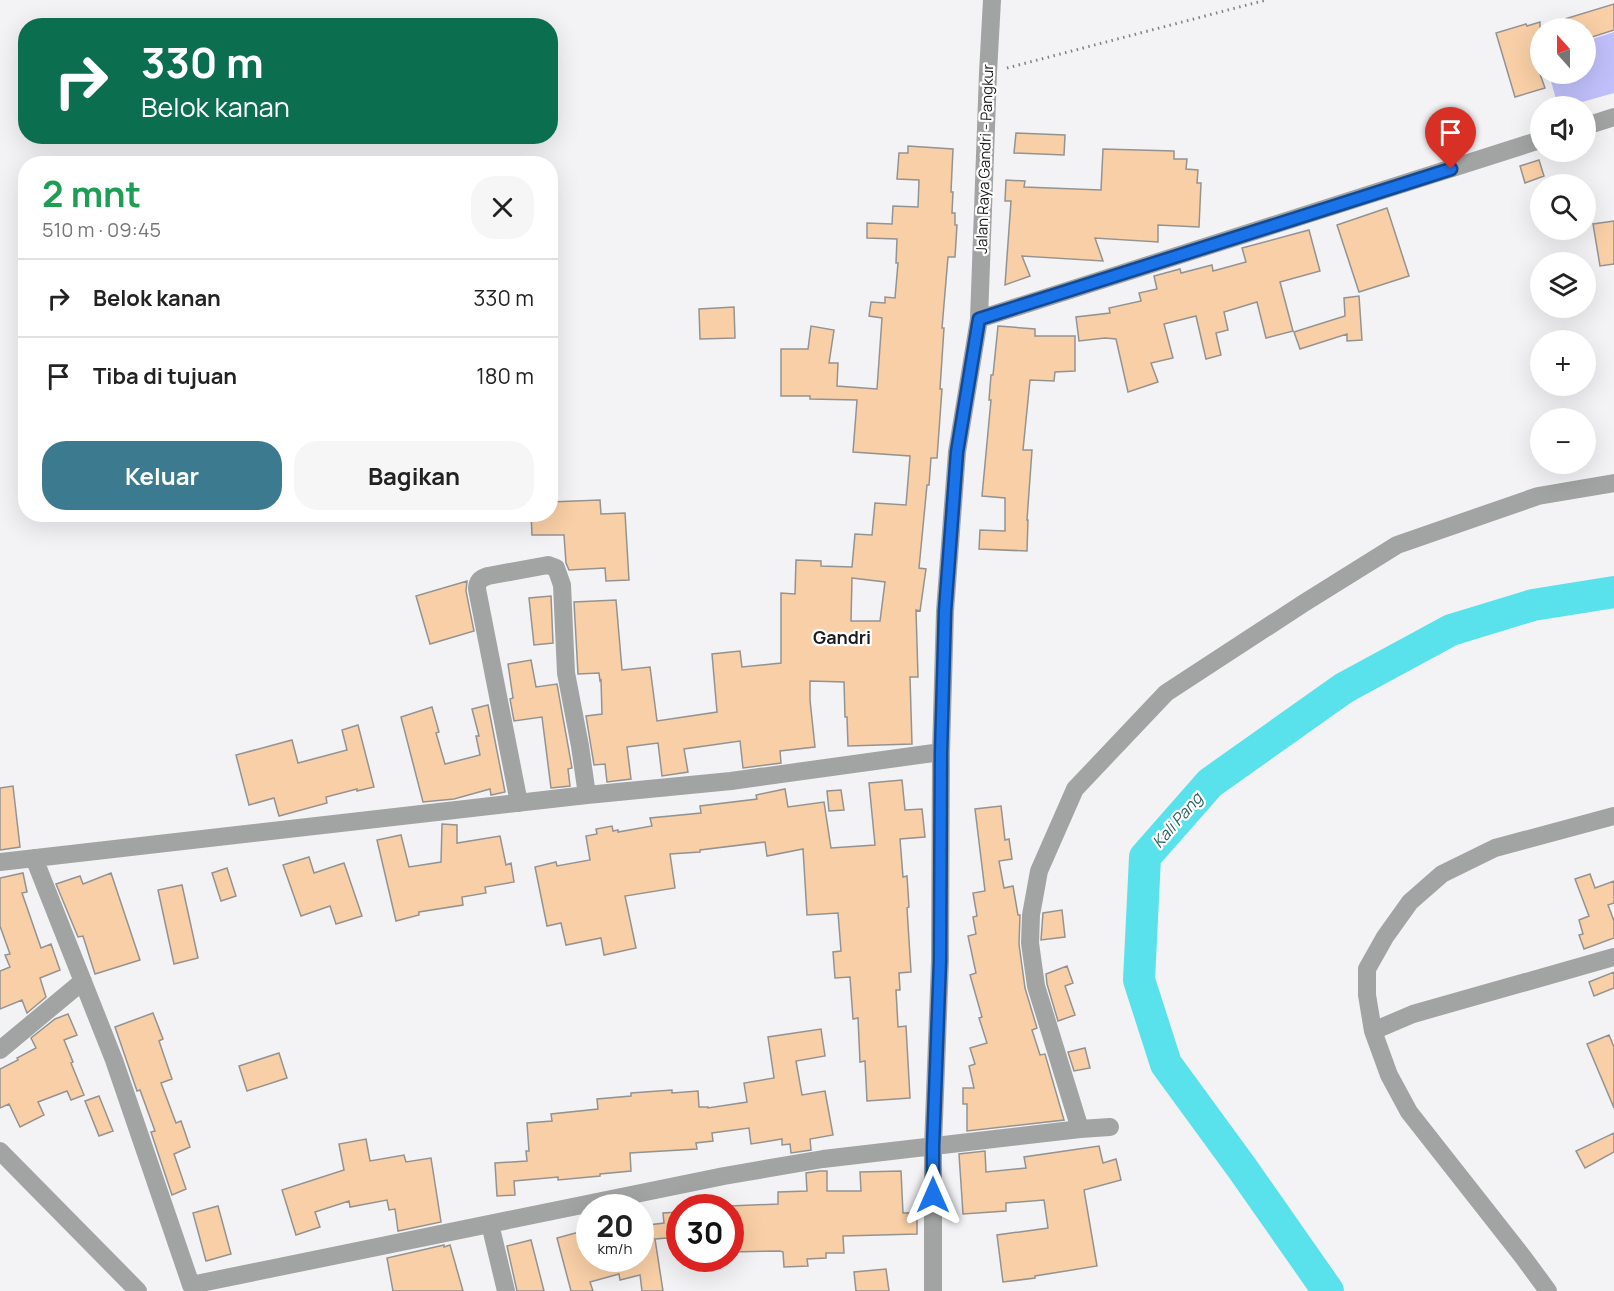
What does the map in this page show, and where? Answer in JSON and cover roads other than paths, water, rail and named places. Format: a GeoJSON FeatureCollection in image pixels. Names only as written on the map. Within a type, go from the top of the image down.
{"type":"FeatureCollection","features":[{"type":"Feature","properties":{"kind":"street","name":"Jalan Raya Gandri - Pangkur"},"geometry":{"type":"LineString","coordinates":[[933,1291],[933,1147],[940,961],[941,752],[945,611],[957,452],[979,319],[992,0]]}},
{"type":"Feature","properties":{"kind":"street"},"geometry":{"type":"LineString","coordinates":[[1596,123],[1614,117]]}},
{"type":"Feature","properties":{"kind":"street"},"geometry":{"type":"LineString","coordinates":[[979,319],[1530,143]]}},
{"type":"Feature","properties":{"kind":"street"},"geometry":{"type":"LineString","coordinates":[[1080,1129],[1036,986],[1030,943],[1031,915],[1039,872],[1074,789],[1166,693],[1397,545],[1538,496],[1614,483]]}},
{"type":"Feature","properties":{"kind":"street"},"geometry":{"type":"LineString","coordinates":[[519,803],[477,583],[488,576],[548,565],[556,568],[562,585],[566,673],[587,795]]}},
{"type":"Feature","properties":{"kind":"street"},"geometry":{"type":"LineString","coordinates":[[0,862],[587,795],[731,781],[941,752]]}},
{"type":"Feature","properties":{"kind":"street"},"geometry":{"type":"LineString","coordinates":[[1548,1291],[1409,1112],[1389,1075],[1373,1030],[1367,995],[1367,969],[1385,937],[1410,902],[1442,874],[1495,848],[1614,816]]}},
{"type":"Feature","properties":{"kind":"street"},"geometry":{"type":"LineString","coordinates":[[34,858],[114,1060],[191,1285],[735,1174],[823,1160],[1110,1127]]}},
{"type":"Feature","properties":{"kind":"street"},"geometry":{"type":"LineString","coordinates":[[1373,1030],[1413,1014],[1614,957]]}},
{"type":"Feature","properties":{"kind":"street"},"geometry":{"type":"LineString","coordinates":[[0,1050],[83,981]]}},
{"type":"Feature","properties":{"kind":"street"},"geometry":{"type":"LineString","coordinates":[[0,1151],[138,1291]]}},
{"type":"Feature","properties":{"kind":"street"},"geometry":{"type":"LineString","coordinates":[[490,1224],[506,1291]]}},
{"type":"Feature","properties":{"kind":"waterway","name":"Kali Pang"},"geometry":{"type":"LineString","coordinates":[[1328,1291],[1166,1064],[1139,980],[1145,857],[1210,783],[1344,688],[1451,630],[1533,605],[1614,592]]}},
{"type":"Feature","properties":{"kind":"district","name":"Gandri"},"geometry":{"type":"Point","coordinates":[842,638]}}]}
